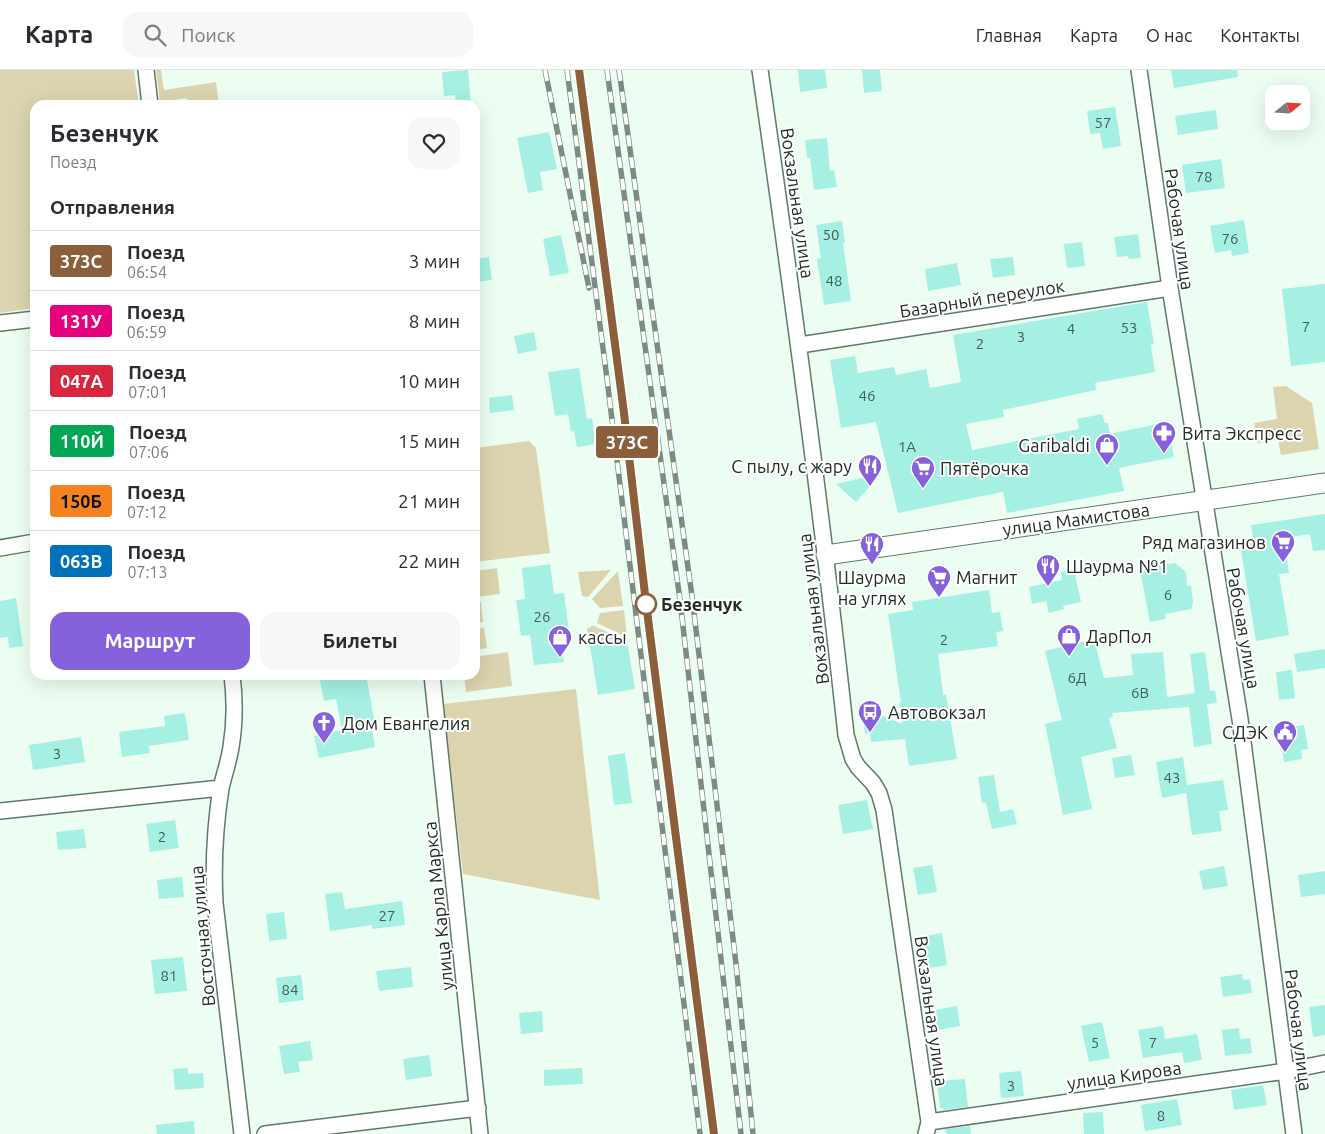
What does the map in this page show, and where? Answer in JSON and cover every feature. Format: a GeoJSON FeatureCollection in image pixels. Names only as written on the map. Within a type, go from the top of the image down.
{"type":"FeatureCollection","features":[{"type":"Feature","properties":{"kind":"street"},"geometry":{"type":"LineString","coordinates":[[146,70],[149,100]]}},
{"type":"Feature","properties":{"kind":"street","name":"Вокзальная улица"},"geometry":{"type":"LineString","coordinates":[[760,70],[800,345],[849,750],[858,767],[874,783],[884,810],[927,1128]]}},
{"type":"Feature","properties":{"kind":"street","name":"Рабочая улица"},"geometry":{"type":"LineString","coordinates":[[1140,70],[1170,288],[1240,719],[1294,1134]]}},
{"type":"Feature","properties":{"kind":"street","name":"Базарный переулок"},"geometry":{"type":"LineString","coordinates":[[800,345],[1170,288]]}},
{"type":"Feature","properties":{"kind":"street"},"geometry":{"type":"LineString","coordinates":[[0,323],[30,320]]}},
{"type":"Feature","properties":{"kind":"street","name":"улица Мамистова"},"geometry":{"type":"LineString","coordinates":[[826,555],[1325,483]]}},
{"type":"Feature","properties":{"kind":"street"},"geometry":{"type":"LineString","coordinates":[[0,548],[30,543]]}},
{"type":"Feature","properties":{"kind":"street","name":"Восточная улица"},"geometry":{"type":"LineString","coordinates":[[232,680],[235,721],[231,749],[221,788],[214,849],[214,903],[242,1134]]}},
{"type":"Feature","properties":{"kind":"street","name":"улица Карла Маркса"},"geometry":{"type":"LineString","coordinates":[[433,680],[480,1134]]}},
{"type":"Feature","properties":{"kind":"street"},"geometry":{"type":"LineString","coordinates":[[0,811],[221,788]]}},
{"type":"Feature","properties":{"kind":"street","name":"улица Кирова"},"geometry":{"type":"LineString","coordinates":[[927,1128],[1325,1064]]}},
{"type":"Feature","properties":{"kind":"street"},"geometry":{"type":"LineString","coordinates":[[265,1134],[478,1108]]}},
{"type":"Feature","properties":{"kind":"shaded area"},"geometry":{"type":"Polygon","coordinates":[[[0,70],[134,70],[138,100],[30,100],[30,309],[0,313],[0,70]]]}},
{"type":"Feature","properties":{"kind":"shaded area"},"geometry":{"type":"Polygon","coordinates":[[[156,70],[161,70],[164,90],[216,82],[218,100],[187,100],[187,98],[160,100],[156,70]]]}},
{"type":"Feature","properties":{"kind":"shaded area"},"geometry":{"type":"Polygon","coordinates":[[[1286,386],[1312,403],[1319,449],[1281,455],[1278,440],[1257,443],[1254,423],[1277,419],[1273,387],[1286,386]]]}},
{"type":"Feature","properties":{"kind":"shaded area"},"geometry":{"type":"Polygon","coordinates":[[[529,441],[536,448],[550,553],[480,561],[480,447],[529,441]]]}},
{"type":"Feature","properties":{"kind":"shaded area"},"geometry":{"type":"Polygon","coordinates":[[[497,568],[500,594],[480,596],[480,570],[497,568]]]}},
{"type":"Feature","properties":{"kind":"shaded area"},"geometry":{"type":"Polygon","coordinates":[[[611,570],[588,597],[582,596],[578,572],[611,570]]]}},
{"type":"Feature","properties":{"kind":"shaded area"},"geometry":{"type":"Polygon","coordinates":[[[618,571],[623,606],[600,608],[592,599],[618,571]]]}},
{"type":"Feature","properties":{"kind":"shaded area"},"geometry":{"type":"Polygon","coordinates":[[[480,602],[483,622],[480,622],[480,602]]]}},
{"type":"Feature","properties":{"kind":"shaded area"},"geometry":{"type":"Polygon","coordinates":[[[624,610],[627,637],[597,623],[600,613],[624,610]]]}},
{"type":"Feature","properties":{"kind":"shaded area"},"geometry":{"type":"Polygon","coordinates":[[[594,625],[620,638],[588,642],[587,629],[594,625]]]}},
{"type":"Feature","properties":{"kind":"shaded area"},"geometry":{"type":"Polygon","coordinates":[[[480,628],[484,628],[487,648],[480,649],[480,628]]]}},
{"type":"Feature","properties":{"kind":"shaded area"},"geometry":{"type":"Polygon","coordinates":[[[508,652],[512,686],[466,692],[465,680],[480,680],[480,656],[508,652]]]}},
{"type":"Feature","properties":{"kind":"shaded area"},"geometry":{"type":"Polygon","coordinates":[[[576,689],[600,900],[463,874],[443,704],[576,689]]]}},
{"type":"Feature","properties":{"kind":"building"},"geometry":{"type":"Polygon","coordinates":[[[468,70],[471,100],[456,100],[455,95],[444,96],[442,72],[468,70]]]}},
{"type":"Feature","properties":{"kind":"building"},"geometry":{"type":"Polygon","coordinates":[[[798,70],[825,70],[827,88],[800,92],[798,70]]]}},
{"type":"Feature","properties":{"kind":"building"},"geometry":{"type":"Polygon","coordinates":[[[862,70],[880,70],[882,91],[864,93],[862,70]]]}},
{"type":"Feature","properties":{"kind":"building"},"geometry":{"type":"Polygon","coordinates":[[[1171,70],[1237,70],[1238,77],[1174,88],[1171,70]]]}},
{"type":"Feature","properties":{"kind":"building"},"geometry":{"type":"Polygon","coordinates":[[[1115,107],[1121,146],[1103,149],[1100,133],[1090,134],[1087,111],[1115,107]]]}},
{"type":"Feature","properties":{"kind":"building"},"geometry":{"type":"Polygon","coordinates":[[[1216,110],[1218,129],[1178,135],[1175,116],[1216,110]]]}},
{"type":"Feature","properties":{"kind":"building"},"geometry":{"type":"Polygon","coordinates":[[[549,132],[557,169],[540,172],[543,190],[528,193],[517,138],[549,132]]]}},
{"type":"Feature","properties":{"kind":"building"},"geometry":{"type":"Polygon","coordinates":[[[827,138],[830,171],[834,170],[837,187],[814,190],[810,158],[807,158],[805,140],[827,138]]]}},
{"type":"Feature","properties":{"kind":"building"},"geometry":{"type":"Polygon","coordinates":[[[1221,159],[1225,188],[1186,193],[1182,165],[1221,159]]]}},
{"type":"Feature","properties":{"kind":"building"},"geometry":{"type":"Polygon","coordinates":[[[1244,220],[1249,253],[1232,256],[1231,250],[1215,253],[1210,226],[1244,220]]]}},
{"type":"Feature","properties":{"kind":"building"},"geometry":{"type":"Polygon","coordinates":[[[842,221],[851,301],[824,305],[817,259],[821,258],[816,225],[842,221]]]}},
{"type":"Feature","properties":{"kind":"building"},"geometry":{"type":"Polygon","coordinates":[[[1138,234],[1141,258],[1117,257],[1114,237],[1138,234]]]}},
{"type":"Feature","properties":{"kind":"building"},"geometry":{"type":"Polygon","coordinates":[[[561,235],[569,273],[550,276],[543,239],[561,235]]]}},
{"type":"Feature","properties":{"kind":"building"},"geometry":{"type":"Polygon","coordinates":[[[1082,242],[1085,266],[1067,268],[1064,244],[1082,242]]]}},
{"type":"Feature","properties":{"kind":"building"},"geometry":{"type":"Polygon","coordinates":[[[489,257],[492,280],[480,281],[480,258],[489,257]]]}},
{"type":"Feature","properties":{"kind":"building"},"geometry":{"type":"Polygon","coordinates":[[[1013,257],[1015,275],[993,278],[990,259],[1013,257]]]}},
{"type":"Feature","properties":{"kind":"building"},"geometry":{"type":"Polygon","coordinates":[[[957,263],[961,285],[928,291],[925,269],[957,263]]]}},
{"type":"Feature","properties":{"kind":"building"},"geometry":{"type":"Polygon","coordinates":[[[1325,284],[1325,362],[1291,366],[1282,289],[1325,284]]]}},
{"type":"Feature","properties":{"kind":"building"},"geometry":{"type":"Polygon","coordinates":[[[1147,302],[1154,344],[1151,345],[1155,372],[1095,383],[1096,390],[1003,410],[1004,417],[966,424],[972,450],[1079,429],[1077,419],[1102,414],[1105,423],[1108,423],[1110,434],[1167,422],[1174,457],[1119,468],[1124,491],[1007,513],[1003,492],[898,513],[876,422],[841,428],[830,360],[855,356],[858,373],[894,367],[896,375],[926,369],[930,388],[961,382],[953,335],[1147,302]]]}},
{"type":"Feature","properties":{"kind":"building"},"geometry":{"type":"Polygon","coordinates":[[[534,332],[537,350],[518,354],[514,336],[534,332]]]}},
{"type":"Feature","properties":{"kind":"building"},"geometry":{"type":"Polygon","coordinates":[[[579,368],[587,419],[592,418],[596,444],[577,447],[574,431],[571,432],[568,414],[555,416],[548,372],[579,368]]]}},
{"type":"Feature","properties":{"kind":"building"},"geometry":{"type":"Polygon","coordinates":[[[512,395],[514,410],[490,413],[489,398],[512,395]]]}},
{"type":"Feature","properties":{"kind":"building"},"geometry":{"type":"Polygon","coordinates":[[[881,474],[856,502],[836,484],[881,474]]]}},
{"type":"Feature","properties":{"kind":"building"},"geometry":{"type":"Polygon","coordinates":[[[1325,514],[1325,550],[1313,551],[1310,534],[1284,538],[1289,573],[1279,574],[1289,635],[1256,641],[1240,545],[1254,543],[1251,525],[1325,514]]]}},
{"type":"Feature","properties":{"kind":"building"},"geometry":{"type":"Polygon","coordinates":[[[1161,563],[1161,565],[1175,563],[1186,572],[1187,586],[1191,585],[1193,602],[1191,609],[1165,614],[1166,619],[1150,622],[1139,566],[1161,563]]]}},
{"type":"Feature","properties":{"kind":"building"},"geometry":{"type":"Polygon","coordinates":[[[550,564],[554,594],[564,593],[569,631],[560,632],[564,662],[534,665],[530,635],[521,636],[516,600],[525,599],[522,568],[550,564]]]}},
{"type":"Feature","properties":{"kind":"building"},"geometry":{"type":"Polygon","coordinates":[[[1074,569],[1081,602],[1063,606],[1064,609],[1049,613],[1046,601],[1032,604],[1029,587],[1062,580],[1061,572],[1074,569]]]}},
{"type":"Feature","properties":{"kind":"building"},"geometry":{"type":"Polygon","coordinates":[[[989,590],[992,613],[1000,612],[1003,631],[996,632],[998,646],[938,654],[943,695],[946,695],[957,759],[909,766],[905,739],[871,742],[870,733],[865,734],[863,718],[884,716],[902,724],[899,703],[901,702],[888,614],[913,610],[912,602],[989,590]]]}},
{"type":"Feature","properties":{"kind":"building"},"geometry":{"type":"Polygon","coordinates":[[[16,598],[23,646],[9,648],[8,637],[0,638],[0,601],[16,598]]]}},
{"type":"Feature","properties":{"kind":"building"},"geometry":{"type":"Polygon","coordinates":[[[1094,639],[1104,678],[1133,675],[1131,654],[1163,652],[1167,697],[1195,693],[1190,654],[1205,652],[1210,691],[1215,690],[1217,703],[1207,704],[1212,744],[1194,747],[1189,707],[1112,713],[1113,717],[1109,718],[1117,748],[1081,757],[1092,809],[1063,815],[1045,724],[1062,720],[1045,651],[1094,639]]]}},
{"type":"Feature","properties":{"kind":"building"},"geometry":{"type":"Polygon","coordinates":[[[627,640],[635,689],[598,695],[590,646],[627,640]]]}},
{"type":"Feature","properties":{"kind":"building"},"geometry":{"type":"Polygon","coordinates":[[[1325,649],[1325,668],[1297,672],[1294,654],[1325,649]]]}},
{"type":"Feature","properties":{"kind":"building"},"geometry":{"type":"Polygon","coordinates":[[[1292,670],[1295,698],[1279,700],[1276,672],[1292,670]]]}},
{"type":"Feature","properties":{"kind":"building"},"geometry":{"type":"Polygon","coordinates":[[[320,680],[367,680],[376,729],[372,730],[375,747],[319,758],[314,736],[342,730],[336,699],[324,701],[320,680]]]}},
{"type":"Feature","properties":{"kind":"building"},"geometry":{"type":"Polygon","coordinates":[[[185,713],[189,740],[149,746],[150,753],[122,757],[119,732],[165,726],[164,716],[185,713]]]}},
{"type":"Feature","properties":{"kind":"building"},"geometry":{"type":"Polygon","coordinates":[[[1304,725],[1308,749],[1301,750],[1302,759],[1284,762],[1279,729],[1304,725]]]}},
{"type":"Feature","properties":{"kind":"building"},"geometry":{"type":"Polygon","coordinates":[[[81,737],[85,762],[33,770],[29,745],[81,737]]]}},
{"type":"Feature","properties":{"kind":"building"},"geometry":{"type":"Polygon","coordinates":[[[625,753],[632,803],[614,805],[608,756],[625,753]]]}},
{"type":"Feature","properties":{"kind":"building"},"geometry":{"type":"Polygon","coordinates":[[[1131,755],[1135,775],[1115,778],[1112,758],[1131,755]]]}},
{"type":"Feature","properties":{"kind":"building"},"geometry":{"type":"Polygon","coordinates":[[[1183,757],[1187,785],[1223,780],[1228,810],[1219,811],[1222,831],[1192,835],[1186,793],[1162,798],[1156,762],[1183,757]]]}},
{"type":"Feature","properties":{"kind":"building"},"geometry":{"type":"Polygon","coordinates":[[[994,775],[1000,812],[1013,809],[1017,824],[992,829],[986,803],[982,803],[978,777],[994,775]]]}},
{"type":"Feature","properties":{"kind":"building"},"geometry":{"type":"Polygon","coordinates":[[[867,800],[873,829],[843,834],[838,805],[867,800]]]}},
{"type":"Feature","properties":{"kind":"building"},"geometry":{"type":"Polygon","coordinates":[[[175,820],[179,848],[150,852],[146,824],[175,820]]]}},
{"type":"Feature","properties":{"kind":"building"},"geometry":{"type":"Polygon","coordinates":[[[84,829],[86,848],[58,850],[56,832],[84,829]]]}},
{"type":"Feature","properties":{"kind":"building"},"geometry":{"type":"Polygon","coordinates":[[[932,865],[937,892],[918,895],[913,868],[932,865]]]}},
{"type":"Feature","properties":{"kind":"building"},"geometry":{"type":"Polygon","coordinates":[[[1224,866],[1228,886],[1203,890],[1199,871],[1224,866]]]}},
{"type":"Feature","properties":{"kind":"building"},"geometry":{"type":"Polygon","coordinates":[[[1325,871],[1325,894],[1301,897],[1298,875],[1325,871]]]}},
{"type":"Feature","properties":{"kind":"building"},"geometry":{"type":"Polygon","coordinates":[[[182,877],[184,897],[159,899],[157,880],[182,877]]]}},
{"type":"Feature","properties":{"kind":"building"},"geometry":{"type":"Polygon","coordinates":[[[342,892],[345,909],[402,901],[405,925],[372,929],[372,925],[330,931],[325,894],[342,892]]]}},
{"type":"Feature","properties":{"kind":"building"},"geometry":{"type":"Polygon","coordinates":[[[284,912],[287,939],[269,941],[266,914],[284,912]]]}},
{"type":"Feature","properties":{"kind":"building"},"geometry":{"type":"Polygon","coordinates":[[[942,933],[947,965],[925,969],[920,937],[942,933]]]}},
{"type":"Feature","properties":{"kind":"building"},"geometry":{"type":"Polygon","coordinates":[[[183,957],[187,991],[155,994],[151,960],[183,957]]]}},
{"type":"Feature","properties":{"kind":"building"},"geometry":{"type":"Polygon","coordinates":[[[411,967],[413,987],[379,991],[376,971],[411,967]]]}},
{"type":"Feature","properties":{"kind":"building"},"geometry":{"type":"Polygon","coordinates":[[[1242,974],[1243,980],[1250,979],[1252,993],[1223,997],[1220,977],[1242,974]]]}},
{"type":"Feature","properties":{"kind":"building"},"geometry":{"type":"Polygon","coordinates":[[[301,975],[304,1000],[279,1003],[276,978],[301,975]]]}},
{"type":"Feature","properties":{"kind":"building"},"geometry":{"type":"Polygon","coordinates":[[[1325,1005],[1325,1035],[1313,1037],[1309,1007],[1325,1005]]]}},
{"type":"Feature","properties":{"kind":"building"},"geometry":{"type":"Polygon","coordinates":[[[957,1006],[960,1026],[932,1031],[929,1011],[957,1006]]]}},
{"type":"Feature","properties":{"kind":"building"},"geometry":{"type":"Polygon","coordinates":[[[542,1011],[543,1032],[521,1034],[519,1013],[542,1011]]]}},
{"type":"Feature","properties":{"kind":"building"},"geometry":{"type":"Polygon","coordinates":[[[1102,1022],[1110,1058],[1089,1062],[1081,1026],[1102,1022]]]}},
{"type":"Feature","properties":{"kind":"building"},"geometry":{"type":"Polygon","coordinates":[[[1163,1026],[1165,1039],[1197,1034],[1202,1060],[1184,1063],[1182,1052],[1143,1058],[1138,1030],[1163,1026]]]}},
{"type":"Feature","properties":{"kind":"building"},"geometry":{"type":"Polygon","coordinates":[[[1239,1028],[1240,1039],[1250,1038],[1252,1053],[1225,1056],[1222,1030],[1239,1028]]]}},
{"type":"Feature","properties":{"kind":"building"},"geometry":{"type":"Polygon","coordinates":[[[310,1041],[313,1060],[298,1062],[300,1072],[284,1074],[279,1046],[310,1041]]]}},
{"type":"Feature","properties":{"kind":"building"},"geometry":{"type":"Polygon","coordinates":[[[429,1055],[432,1076],[406,1080],[403,1059],[429,1055]]]}},
{"type":"Feature","properties":{"kind":"building"},"geometry":{"type":"Polygon","coordinates":[[[188,1068],[188,1074],[203,1073],[204,1088],[175,1090],[173,1069],[188,1068]]]}},
{"type":"Feature","properties":{"kind":"building"},"geometry":{"type":"Polygon","coordinates":[[[582,1068],[583,1084],[544,1086],[544,1070],[582,1068]]]}},
{"type":"Feature","properties":{"kind":"building"},"geometry":{"type":"Polygon","coordinates":[[[1021,1071],[1024,1096],[1001,1098],[999,1073],[1021,1071]]]}},
{"type":"Feature","properties":{"kind":"building"},"geometry":{"type":"Polygon","coordinates":[[[965,1079],[968,1107],[943,1110],[943,1108],[940,1108],[937,1081],[965,1079]]]}},
{"type":"Feature","properties":{"kind":"building"},"geometry":{"type":"Polygon","coordinates":[[[1263,1085],[1267,1105],[1234,1110],[1231,1090],[1263,1085]]]}},
{"type":"Feature","properties":{"kind":"building"},"geometry":{"type":"Polygon","coordinates":[[[1177,1099],[1182,1125],[1145,1131],[1141,1105],[1177,1099]]]}},
{"type":"Feature","properties":{"kind":"building"},"geometry":{"type":"Polygon","coordinates":[[[1103,1112],[1104,1134],[1084,1134],[1083,1113],[1103,1112]]]}},
{"type":"Feature","properties":{"kind":"building"},"geometry":{"type":"Polygon","coordinates":[[[194,1121],[195,1134],[157,1134],[156,1125],[194,1121]]]}},
{"type":"Feature","properties":{"kind":"building"},"geometry":{"type":"Polygon","coordinates":[[[970,1126],[971,1134],[946,1134],[945,1129],[970,1126]]]}},
{"type":"Feature","properties":{"kind":"railway"},"geometry":{"type":"LineString","coordinates":[[545,70],[589,288]]}},
{"type":"Feature","properties":{"kind":"railway"},"geometry":{"type":"LineString","coordinates":[[567,70],[700,1134]]}},
{"type":"Feature","properties":{"kind":"railway"},"geometry":{"type":"LineString","coordinates":[[579,70],[714,1134]]}},
{"type":"Feature","properties":{"kind":"railway"},"geometry":{"type":"LineString","coordinates":[[607,70],[680,600],[741,1134]]}},
{"type":"Feature","properties":{"kind":"railway"},"geometry":{"type":"LineString","coordinates":[[619,70],[692,596],[736,964],[753,1134]]}},
{"type":"Feature","properties":{"kind":"train","name":"373C"},"geometry":{"type":"LineString","coordinates":[[579,70],[714,1134]]}},
{"type":"Feature","properties":{"kind":"place","name":"Вита Экспресс"},"geometry":{"type":"Point","coordinates":[1164,454]}},
{"type":"Feature","properties":{"kind":"place","name":"Garibaldi"},"geometry":{"type":"Point","coordinates":[1107,466]}},
{"type":"Feature","properties":{"kind":"place","name":"С пылу, с жару"},"geometry":{"type":"Point","coordinates":[870,487]}},
{"type":"Feature","properties":{"kind":"place","name":"Пятёрочка"},"geometry":{"type":"Point","coordinates":[923,489]}},
{"type":"Feature","properties":{"kind":"place","name":"Ряд магазинов"},"geometry":{"type":"Point","coordinates":[1283,563]}},
{"type":"Feature","properties":{"kind":"place","name":"Шаурма на углях"},"geometry":{"type":"Point","coordinates":[872,565]}},
{"type":"Feature","properties":{"kind":"place","name":"Шаурма №1"},"geometry":{"type":"Point","coordinates":[1048,587]}},
{"type":"Feature","properties":{"kind":"place","name":"Магнит"},"geometry":{"type":"Point","coordinates":[939,598]}},
{"type":"Feature","properties":{"kind":"place","name":"Безенчук"},"geometry":{"type":"Point","coordinates":[646,604]}},
{"type":"Feature","properties":{"kind":"place","name":"ДарПол"},"geometry":{"type":"Point","coordinates":[1069,657]}},
{"type":"Feature","properties":{"kind":"place","name":"кассы"},"geometry":{"type":"Point","coordinates":[560,658]}},
{"type":"Feature","properties":{"kind":"place","name":"Автовокзал"},"geometry":{"type":"Point","coordinates":[870,733]}},
{"type":"Feature","properties":{"kind":"place","name":"Дом Евангелия"},"geometry":{"type":"Point","coordinates":[324,744]}},
{"type":"Feature","properties":{"kind":"place","name":"СДЭК"},"geometry":{"type":"Point","coordinates":[1285,753]}}]}
